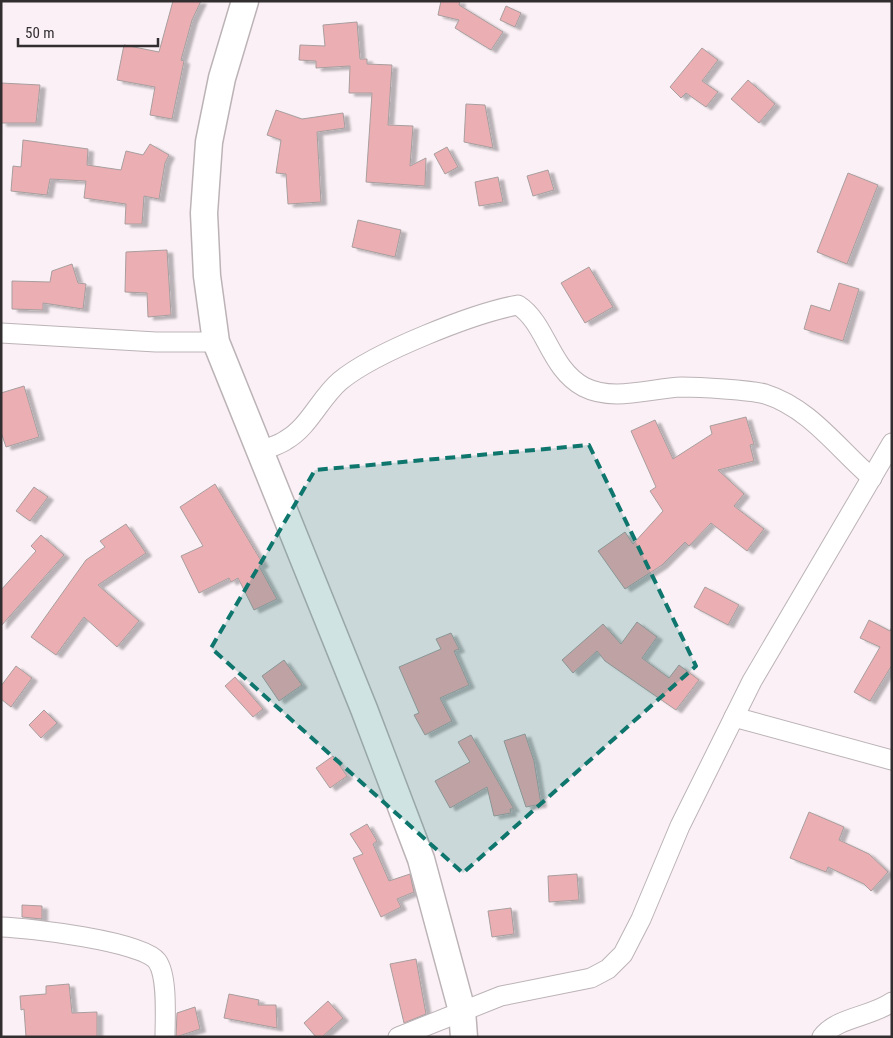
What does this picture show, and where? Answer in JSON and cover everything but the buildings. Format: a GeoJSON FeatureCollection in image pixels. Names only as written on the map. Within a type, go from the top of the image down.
{"type":"FeatureCollection","features":[{"type":"Feature","properties":{"kind":"main road"},"geometry":{"type":"LineString","coordinates":[[245,1],[222,78],[209,142],[204,213],[207,276],[216,342],[262,451],[364,709],[420,859],[462,1011],[464,1037]]}},
{"type":"Feature","properties":{"kind":"street"},"geometry":{"type":"LineString","coordinates":[[262,451],[286,440],[298,430],[340,382],[376,358],[445,328],[503,308],[518,305],[530,314],[554,357],[569,376],[585,387],[602,394],[682,387],[764,394],[785,402],[813,420],[848,457],[872,478]]}},
{"type":"Feature","properties":{"kind":"street"},"geometry":{"type":"LineString","coordinates":[[1,333],[156,342],[216,342]]}},
{"type":"Feature","properties":{"kind":"street"},"geometry":{"type":"LineString","coordinates":[[398,1037],[462,1011],[485,1004],[501,996],[591,978],[608,970],[623,954],[680,826],[752,681],[892,443]]}},
{"type":"Feature","properties":{"kind":"street"},"geometry":{"type":"LineString","coordinates":[[734,717],[892,760]]}},
{"type":"Feature","properties":{"kind":"street"},"geometry":{"type":"LineString","coordinates":[[1,927],[112,942],[151,955],[158,962],[164,985],[165,1037]]}},
{"type":"Feature","properties":{"kind":"street"},"geometry":{"type":"LineString","coordinates":[[822,1037],[830,1028],[841,1022],[869,1015],[892,1002]]}},
{"type":"Feature","properties":{"kind":"highlighted area"},"geometry":{"type":"Polygon","coordinates":[[[589,445],[696,666],[463,873],[211,648],[315,470],[589,445]]]}}]}
